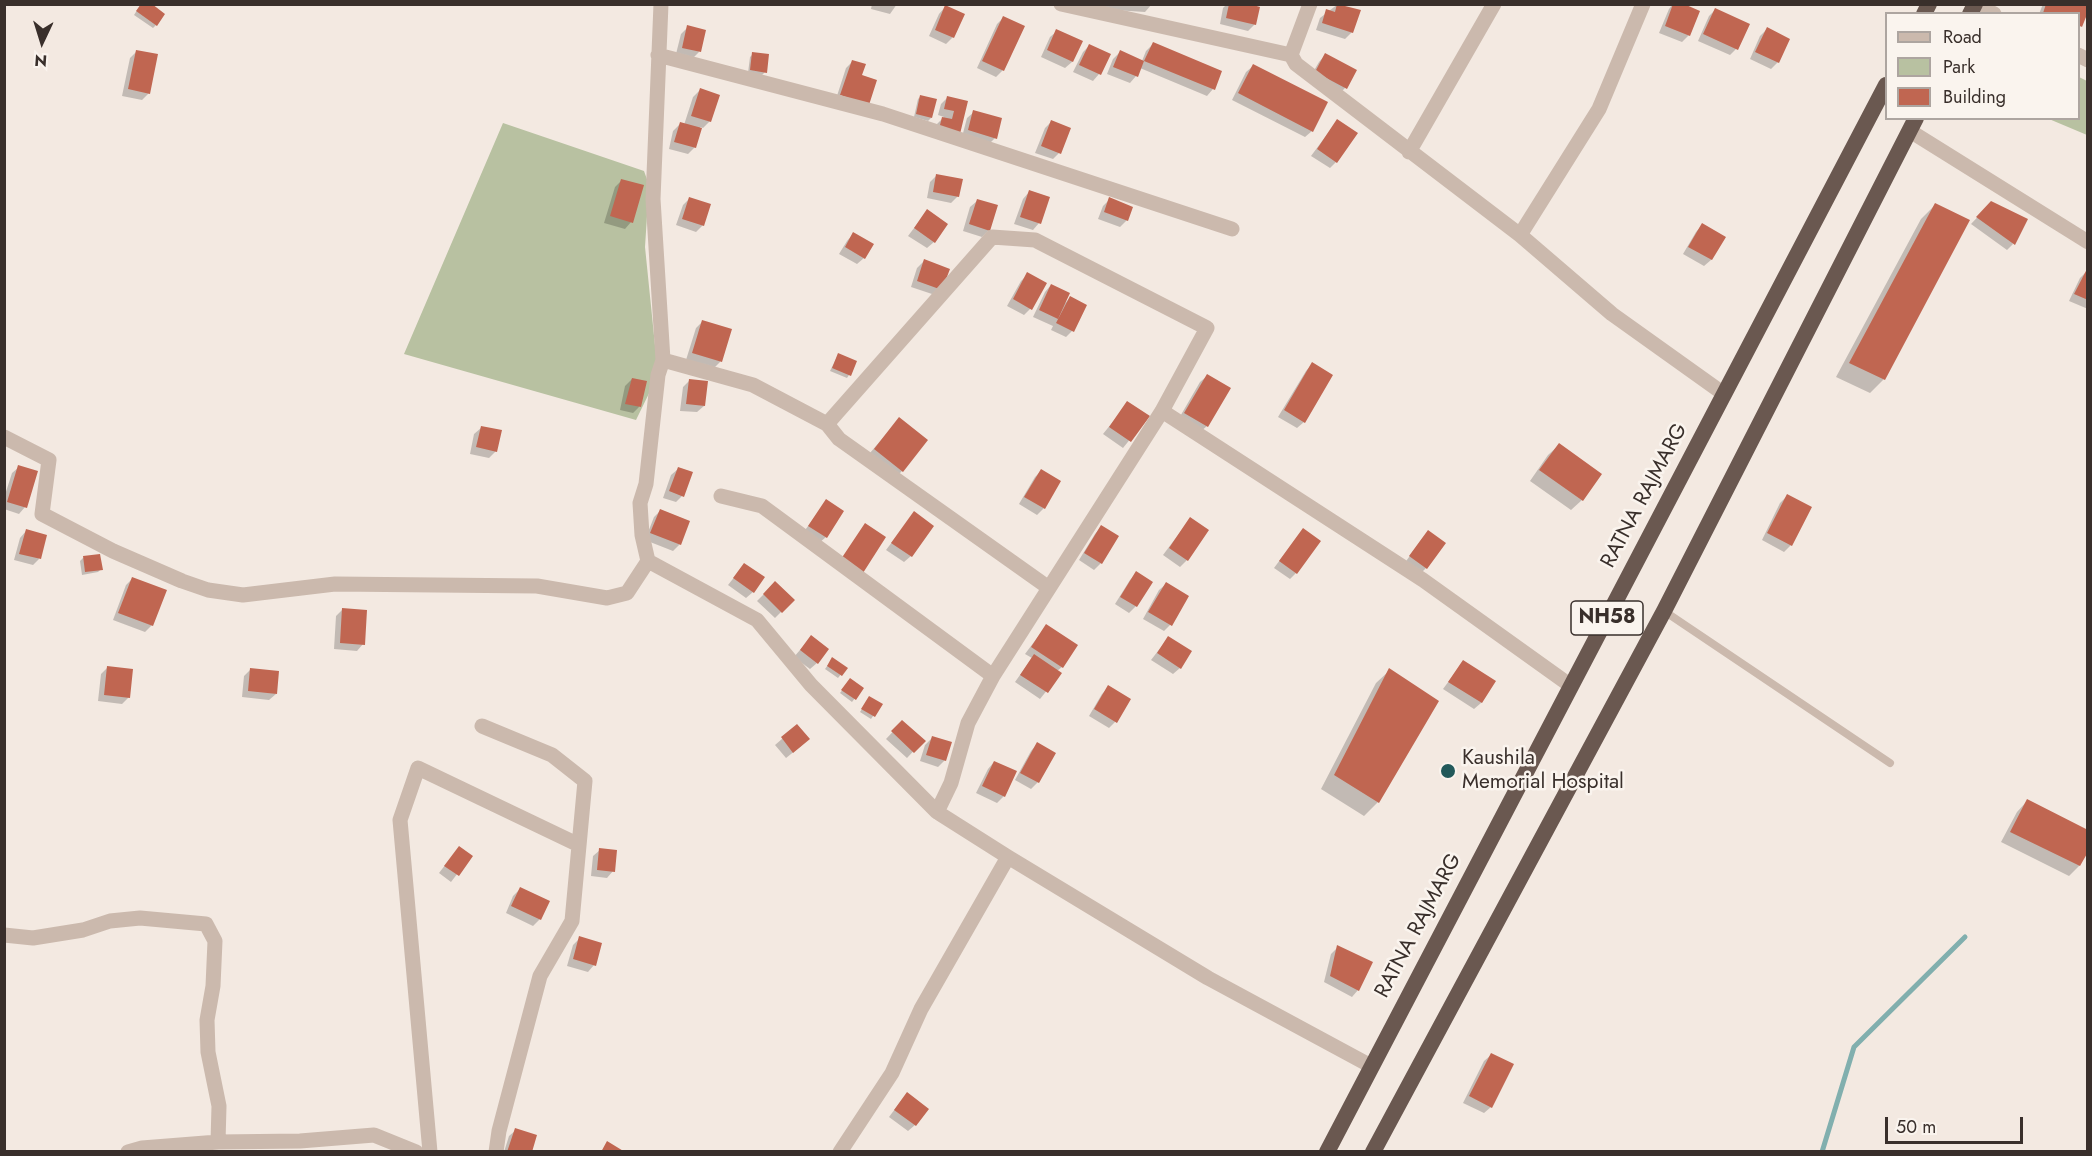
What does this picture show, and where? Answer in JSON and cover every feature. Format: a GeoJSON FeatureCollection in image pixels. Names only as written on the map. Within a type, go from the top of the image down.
{"type":"FeatureCollection","features":[{"type":"Feature","properties":{"kind":"highway","name":"RATNA RAJMARG"},"geometry":{"type":"LineString","coordinates":[[1327,1152],[1885,89]]}},
{"type":"Feature","properties":{"kind":"highway","name":"NH58"},"geometry":{"type":"LineString","coordinates":[[1374,1152],[1664,611],[1913,125]]}},
{"type":"Feature","properties":{"kind":"street"},"geometry":{"type":"LineString","coordinates":[[4,438],[49,460],[42,514],[113,551],[208,590],[243,596],[335,584],[537,586],[608,598],[627,593],[648,561],[642,535],[640,503],[646,484],[658,375],[663,360],[653,199],[661,4]]}},
{"type":"Feature","properties":{"kind":"street"},"geometry":{"type":"LineString","coordinates":[[1061,4],[1291,55],[1296,64],[1520,235],[1612,314],[1724,394]]}},
{"type":"Feature","properties":{"kind":"street"},"geometry":{"type":"LineString","coordinates":[[1291,55],[1310,4]]}},
{"type":"Feature","properties":{"kind":"street"},"geometry":{"type":"LineString","coordinates":[[1410,152],[1494,4]]}},
{"type":"Feature","properties":{"kind":"street"},"geometry":{"type":"LineString","coordinates":[[1975,4],[1990,12]]}},
{"type":"Feature","properties":{"kind":"street"},"geometry":{"type":"LineString","coordinates":[[1520,235],[1599,109],[1642,5]]}},
{"type":"Feature","properties":{"kind":"street"},"geometry":{"type":"LineString","coordinates":[[658,55],[883,114],[1232,229]]}},
{"type":"Feature","properties":{"kind":"street"},"geometry":{"type":"LineString","coordinates":[[1913,125],[2088,242]]}},
{"type":"Feature","properties":{"kind":"street"},"geometry":{"type":"LineString","coordinates":[[827,424],[992,237],[1035,240],[1207,328],[1162,411],[993,676],[968,723],[951,783],[937,812]]}},
{"type":"Feature","properties":{"kind":"street"},"geometry":{"type":"LineString","coordinates":[[663,360],[753,386],[827,424],[839,439],[1049,588]]}},
{"type":"Feature","properties":{"kind":"street"},"geometry":{"type":"LineString","coordinates":[[1162,411],[1423,580],[1571,686]]}},
{"type":"Feature","properties":{"kind":"street"},"geometry":{"type":"LineString","coordinates":[[721,496],[762,506],[993,676]]}},
{"type":"Feature","properties":{"kind":"street"},"geometry":{"type":"LineString","coordinates":[[648,561],[757,620],[811,685],[937,812],[1208,978],[1371,1066]]}},
{"type":"Feature","properties":{"kind":"street"},"geometry":{"type":"LineString","coordinates":[[482,726],[552,755],[585,781],[572,921],[540,976],[501,1121],[496,1152]]}},
{"type":"Feature","properties":{"kind":"street"},"geometry":{"type":"LineString","coordinates":[[430,1152],[400,820],[418,768],[579,845]]}},
{"type":"Feature","properties":{"kind":"street"},"geometry":{"type":"LineString","coordinates":[[840,1152],[892,1073],[921,1009],[1008,857]]}},
{"type":"Feature","properties":{"kind":"street"},"geometry":{"type":"LineString","coordinates":[[4,935],[33,938],[83,930],[110,921],[140,918],[206,924],[215,941],[213,986],[207,1020],[208,1052],[219,1107],[218,1142]]}},
{"type":"Feature","properties":{"kind":"street"},"geometry":{"type":"LineString","coordinates":[[128,1152],[142,1148],[218,1142],[300,1141],[374,1135],[416,1152]]}},
{"type":"Feature","properties":{"kind":"lane"},"geometry":{"type":"LineString","coordinates":[[1664,611],[1890,763]]}},
{"type":"Feature","properties":{"kind":"green space"},"geometry":{"type":"Polygon","coordinates":[[[2080,78],[2087,81],[2087,135],[2051,120],[2080,120],[2080,78]]]}},
{"type":"Feature","properties":{"kind":"green space"},"geometry":{"type":"Polygon","coordinates":[[[503,123],[644,171],[649,185],[645,247],[658,375],[636,420],[404,354],[503,123]]]}},
{"type":"Feature","properties":{"kind":"building"},"geometry":{"type":"Polygon","coordinates":[[[141,4],[152,4],[165,14],[157,26],[136,11],[141,4]]]}},
{"type":"Feature","properties":{"kind":"building"},"geometry":{"type":"Polygon","coordinates":[[[1229,4],[1250,4],[1260,7],[1256,25],[1226,18],[1229,4]]]}},
{"type":"Feature","properties":{"kind":"building"},"geometry":{"type":"Polygon","coordinates":[[[1337,4],[1361,10],[1353,33],[1322,23],[1326,9],[1335,12],[1337,4]]]}},
{"type":"Feature","properties":{"kind":"building"},"geometry":{"type":"Polygon","coordinates":[[[1673,4],[1684,4],[1700,11],[1690,36],[1665,26],[1673,4]]]}},
{"type":"Feature","properties":{"kind":"building"},"geometry":{"type":"Polygon","coordinates":[[[2046,4],[2088,4],[2088,12],[2082,27],[2080,26],[2080,12],[2043,12],[2046,4]]]}},
{"type":"Feature","properties":{"kind":"building"},"geometry":{"type":"Polygon","coordinates":[[[945,5],[965,14],[954,38],[935,30],[945,5]]]}},
{"type":"Feature","properties":{"kind":"building"},"geometry":{"type":"Polygon","coordinates":[[[1715,8],[1750,24],[1738,50],[1703,34],[1715,8]]]}},
{"type":"Feature","properties":{"kind":"building"},"geometry":{"type":"Polygon","coordinates":[[[1003,16],[1025,26],[1004,71],[982,61],[1003,16]]]}},
{"type":"Feature","properties":{"kind":"building"},"geometry":{"type":"Polygon","coordinates":[[[687,25],[706,30],[701,52],[682,48],[687,25]]]}},
{"type":"Feature","properties":{"kind":"building"},"geometry":{"type":"Polygon","coordinates":[[[1767,27],[1790,39],[1779,63],[1755,52],[1767,27]]]}},
{"type":"Feature","properties":{"kind":"building"},"geometry":{"type":"Polygon","coordinates":[[[1056,29],[1083,41],[1073,62],[1047,50],[1056,29]]]}},
{"type":"Feature","properties":{"kind":"building"},"geometry":{"type":"Polygon","coordinates":[[[1153,42],[1222,71],[1215,90],[1144,61],[1153,42]]]}},
{"type":"Feature","properties":{"kind":"building"},"geometry":{"type":"Polygon","coordinates":[[[1089,44],[1111,54],[1101,75],[1079,65],[1089,44]]]}},
{"type":"Feature","properties":{"kind":"building"},"geometry":{"type":"Polygon","coordinates":[[[136,50],[158,54],[150,94],[128,89],[136,50]]]}},
{"type":"Feature","properties":{"kind":"building"},"geometry":{"type":"Polygon","coordinates":[[[1120,50],[1144,61],[1138,77],[1113,67],[1120,50]]]}},
{"type":"Feature","properties":{"kind":"building"},"geometry":{"type":"Polygon","coordinates":[[[752,52],[769,54],[767,73],[750,70],[752,52]]]}},
{"type":"Feature","properties":{"kind":"building"},"geometry":{"type":"Polygon","coordinates":[[[1325,53],[1357,70],[1347,89],[1315,72],[1325,53]]]}},
{"type":"Feature","properties":{"kind":"building"},"geometry":{"type":"Polygon","coordinates":[[[852,60],[866,64],[862,75],[877,80],[869,105],[840,95],[852,60]]]}},
{"type":"Feature","properties":{"kind":"building"},"geometry":{"type":"Polygon","coordinates":[[[1253,64],[1328,102],[1313,132],[1238,93],[1253,64]]]}},
{"type":"Feature","properties":{"kind":"building"},"geometry":{"type":"Polygon","coordinates":[[[700,88],[720,95],[711,122],[691,116],[700,88]]]}},
{"type":"Feature","properties":{"kind":"building"},"geometry":{"type":"Polygon","coordinates":[[[920,95],[937,99],[932,118],[916,114],[920,95]]]}},
{"type":"Feature","properties":{"kind":"building"},"geometry":{"type":"Polygon","coordinates":[[[947,96],[968,101],[960,134],[939,129],[942,117],[952,119],[954,111],[944,109],[947,96]]]}},
{"type":"Feature","properties":{"kind":"building"},"geometry":{"type":"Polygon","coordinates":[[[973,110],[1002,118],[997,139],[968,130],[973,110]]]}},
{"type":"Feature","properties":{"kind":"building"},"geometry":{"type":"Polygon","coordinates":[[[1337,119],[1358,133],[1337,163],[1317,149],[1337,119]]]}},
{"type":"Feature","properties":{"kind":"building"},"geometry":{"type":"Polygon","coordinates":[[[1051,120],[1071,128],[1061,154],[1041,146],[1051,120]]]}},
{"type":"Feature","properties":{"kind":"building"},"geometry":{"type":"Polygon","coordinates":[[[680,122],[702,128],[696,148],[674,142],[680,122]]]}},
{"type":"Feature","properties":{"kind":"building"},"geometry":{"type":"Polygon","coordinates":[[[936,174],[963,179],[959,197],[933,192],[936,174]]]}},
{"type":"Feature","properties":{"kind":"building"},"geometry":{"type":"Polygon","coordinates":[[[621,179],[644,185],[633,223],[610,216],[621,179]]]}},
{"type":"Feature","properties":{"kind":"building"},"geometry":{"type":"Polygon","coordinates":[[[1029,190],[1050,197],[1041,224],[1020,217],[1029,190]]]}},
{"type":"Feature","properties":{"kind":"building"},"geometry":{"type":"Polygon","coordinates":[[[689,197],[711,204],[704,226],[682,219],[689,197]]]}},
{"type":"Feature","properties":{"kind":"building"},"geometry":{"type":"Polygon","coordinates":[[[1109,197],[1133,207],[1128,221],[1104,212],[1109,197]]]}},
{"type":"Feature","properties":{"kind":"building"},"geometry":{"type":"Polygon","coordinates":[[[977,199],[998,205],[990,231],[969,224],[977,199]]]}},
{"type":"Feature","properties":{"kind":"building"},"geometry":{"type":"Polygon","coordinates":[[[1991,201],[2028,219],[2015,245],[1976,217],[1991,201]]]}},
{"type":"Feature","properties":{"kind":"building"},"geometry":{"type":"Polygon","coordinates":[[[1935,203],[1970,220],[1885,380],[1849,363],[1935,203]]]}},
{"type":"Feature","properties":{"kind":"building"},"geometry":{"type":"Polygon","coordinates":[[[927,209],[948,224],[935,243],[914,228],[927,209]]]}},
{"type":"Feature","properties":{"kind":"building"},"geometry":{"type":"Polygon","coordinates":[[[1702,223],[1726,237],[1712,260],[1688,247],[1702,223]]]}},
{"type":"Feature","properties":{"kind":"building"},"geometry":{"type":"Polygon","coordinates":[[[853,232],[874,244],[865,259],[845,247],[853,232]]]}},
{"type":"Feature","properties":{"kind":"building"},"geometry":{"type":"Polygon","coordinates":[[[924,259],[950,269],[942,290],[917,281],[924,259]]]}},
{"type":"Feature","properties":{"kind":"building"},"geometry":{"type":"Polygon","coordinates":[[[2088,267],[2088,300],[2074,294],[2088,267]]]}},
{"type":"Feature","properties":{"kind":"building"},"geometry":{"type":"Polygon","coordinates":[[[1027,272],[1047,283],[1032,310],[1013,299],[1027,272]]]}},
{"type":"Feature","properties":{"kind":"building"},"geometry":{"type":"Polygon","coordinates":[[[1051,284],[1070,293],[1058,319],[1039,310],[1051,284]]]}},
{"type":"Feature","properties":{"kind":"building"},"geometry":{"type":"Polygon","coordinates":[[[1070,296],[1087,305],[1074,332],[1056,323],[1070,296]]]}},
{"type":"Feature","properties":{"kind":"building"},"geometry":{"type":"Polygon","coordinates":[[[702,320],[732,329],[722,362],[692,353],[702,320]]]}},
{"type":"Feature","properties":{"kind":"building"},"geometry":{"type":"Polygon","coordinates":[[[838,353],[857,361],[851,376],[832,368],[838,353]]]}},
{"type":"Feature","properties":{"kind":"building"},"geometry":{"type":"Polygon","coordinates":[[[1312,362],[1333,375],[1305,423],[1284,410],[1312,362]]]}},
{"type":"Feature","properties":{"kind":"building"},"geometry":{"type":"Polygon","coordinates":[[[1207,374],[1231,388],[1208,427],[1184,413],[1207,374]]]}},
{"type":"Feature","properties":{"kind":"building"},"geometry":{"type":"Polygon","coordinates":[[[632,378],[647,381],[641,407],[625,404],[632,378]]]}},
{"type":"Feature","properties":{"kind":"building"},"geometry":{"type":"Polygon","coordinates":[[[689,379],[708,381],[705,406],[686,404],[689,379]]]}},
{"type":"Feature","properties":{"kind":"building"},"geometry":{"type":"Polygon","coordinates":[[[1127,401],[1150,416],[1131,442],[1109,427],[1127,401]]]}},
{"type":"Feature","properties":{"kind":"building"},"geometry":{"type":"Polygon","coordinates":[[[899,417],[928,440],[903,472],[874,449],[899,417]]]}},
{"type":"Feature","properties":{"kind":"building"},"geometry":{"type":"Polygon","coordinates":[[[481,426],[502,430],[497,452],[476,447],[481,426]]]}},
{"type":"Feature","properties":{"kind":"building"},"geometry":{"type":"Polygon","coordinates":[[[1559,443],[1602,474],[1583,501],[1539,470],[1559,443]]]}},
{"type":"Feature","properties":{"kind":"building"},"geometry":{"type":"Polygon","coordinates":[[[18,465],[38,471],[27,508],[7,502],[18,465]]]}},
{"type":"Feature","properties":{"kind":"building"},"geometry":{"type":"Polygon","coordinates":[[[678,467],[693,472],[684,497],[669,491],[678,467]]]}},
{"type":"Feature","properties":{"kind":"building"},"geometry":{"type":"Polygon","coordinates":[[[1041,469],[1061,481],[1045,509],[1024,497],[1041,469]]]}},
{"type":"Feature","properties":{"kind":"building"},"geometry":{"type":"Polygon","coordinates":[[[1787,494],[1812,507],[1792,546],[1767,533],[1787,494]]]}},
{"type":"Feature","properties":{"kind":"building"},"geometry":{"type":"Polygon","coordinates":[[[826,499],[844,511],[827,538],[808,526],[826,499]]]}},
{"type":"Feature","properties":{"kind":"building"},"geometry":{"type":"Polygon","coordinates":[[[660,509],[690,521],[681,545],[650,533],[660,509]]]}},
{"type":"Feature","properties":{"kind":"building"},"geometry":{"type":"Polygon","coordinates":[[[914,511],[934,526],[912,557],[891,543],[914,511]]]}},
{"type":"Feature","properties":{"kind":"building"},"geometry":{"type":"Polygon","coordinates":[[[1190,517],[1209,530],[1188,561],[1169,548],[1190,517]]]}},
{"type":"Feature","properties":{"kind":"building"},"geometry":{"type":"Polygon","coordinates":[[[865,523],[886,537],[863,573],[841,559],[865,523]]]}},
{"type":"Feature","properties":{"kind":"building"},"geometry":{"type":"Polygon","coordinates":[[[1101,525],[1119,536],[1102,564],[1084,553],[1101,525]]]}},
{"type":"Feature","properties":{"kind":"building"},"geometry":{"type":"Polygon","coordinates":[[[1303,528],[1321,541],[1297,574],[1279,561],[1303,528]]]}},
{"type":"Feature","properties":{"kind":"building"},"geometry":{"type":"Polygon","coordinates":[[[26,529],[47,535],[41,559],[19,554],[26,529]]]}},
{"type":"Feature","properties":{"kind":"building"},"geometry":{"type":"Polygon","coordinates":[[[1428,530],[1446,543],[1427,569],[1409,556],[1428,530]]]}},
{"type":"Feature","properties":{"kind":"building"},"geometry":{"type":"Polygon","coordinates":[[[100,554],[103,570],[85,572],[83,556],[100,554]]]}},
{"type":"Feature","properties":{"kind":"building"},"geometry":{"type":"Polygon","coordinates":[[[744,563],[765,577],[754,593],[733,578],[744,563]]]}},
{"type":"Feature","properties":{"kind":"building"},"geometry":{"type":"Polygon","coordinates":[[[1136,571],[1153,582],[1137,607],[1120,597],[1136,571]]]}},
{"type":"Feature","properties":{"kind":"building"},"geometry":{"type":"Polygon","coordinates":[[[132,577],[167,590],[153,626],[118,613],[132,577]]]}},
{"type":"Feature","properties":{"kind":"building"},"geometry":{"type":"Polygon","coordinates":[[[775,581],[795,600],[782,613],[763,594],[775,581]]]}},
{"type":"Feature","properties":{"kind":"building"},"geometry":{"type":"Polygon","coordinates":[[[1166,582],[1189,596],[1172,626],[1148,612],[1166,582]]]}},
{"type":"Feature","properties":{"kind":"building"},"geometry":{"type":"Polygon","coordinates":[[[342,608],[367,610],[365,645],[340,643],[342,608]]]}},
{"type":"Feature","properties":{"kind":"building"},"geometry":{"type":"Polygon","coordinates":[[[1046,624],[1078,645],[1063,668],[1031,647],[1046,624]]]}},
{"type":"Feature","properties":{"kind":"building"},"geometry":{"type":"Polygon","coordinates":[[[811,635],[829,649],[818,664],[800,650],[811,635]]]}},
{"type":"Feature","properties":{"kind":"building"},"geometry":{"type":"Polygon","coordinates":[[[1168,636],[1192,651],[1181,669],[1157,653],[1168,636]]]}},
{"type":"Feature","properties":{"kind":"building"},"geometry":{"type":"Polygon","coordinates":[[[1034,654],[1062,673],[1048,693],[1020,675],[1034,654]]]}},
{"type":"Feature","properties":{"kind":"building"},"geometry":{"type":"Polygon","coordinates":[[[832,657],[848,668],[842,676],[827,666],[832,657]]]}},
{"type":"Feature","properties":{"kind":"building"},"geometry":{"type":"Polygon","coordinates":[[[1463,660],[1496,681],[1482,703],[1448,682],[1463,660]]]}},
{"type":"Feature","properties":{"kind":"building"},"geometry":{"type":"Polygon","coordinates":[[[107,666],[133,669],[130,698],[104,695],[107,666]]]}},
{"type":"Feature","properties":{"kind":"building"},"geometry":{"type":"Polygon","coordinates":[[[250,668],[279,671],[277,694],[248,691],[250,668]]]}},
{"type":"Feature","properties":{"kind":"building"},"geometry":{"type":"Polygon","coordinates":[[[1389,668],[1439,701],[1379,803],[1334,775],[1389,668]]]}},
{"type":"Feature","properties":{"kind":"building"},"geometry":{"type":"Polygon","coordinates":[[[850,678],[864,688],[856,700],[841,690],[850,678]]]}},
{"type":"Feature","properties":{"kind":"building"},"geometry":{"type":"Polygon","coordinates":[[[1108,685],[1131,699],[1117,723],[1094,709],[1108,685]]]}},
{"type":"Feature","properties":{"kind":"building"},"geometry":{"type":"Polygon","coordinates":[[[869,696],[883,704],[875,717],[861,709],[869,696]]]}},
{"type":"Feature","properties":{"kind":"building"},"geometry":{"type":"Polygon","coordinates":[[[902,720],[926,741],[914,753],[891,731],[902,720]]]}},
{"type":"Feature","properties":{"kind":"building"},"geometry":{"type":"Polygon","coordinates":[[[797,724],[810,739],[793,753],[781,737],[797,724]]]}},
{"type":"Feature","properties":{"kind":"building"},"geometry":{"type":"Polygon","coordinates":[[[932,736],[952,742],[946,761],[926,755],[932,736]]]}},
{"type":"Feature","properties":{"kind":"building"},"geometry":{"type":"Polygon","coordinates":[[[1037,742],[1056,753],[1039,783],[1020,773],[1037,742]]]}},
{"type":"Feature","properties":{"kind":"building"},"geometry":{"type":"Polygon","coordinates":[[[994,761],[1017,771],[1005,797],[982,786],[994,761]]]}},
{"type":"Feature","properties":{"kind":"building"},"geometry":{"type":"Polygon","coordinates":[[[2027,799],[2088,830],[2088,852],[2080,866],[2010,832],[2027,799]]]}},
{"type":"Feature","properties":{"kind":"building"},"geometry":{"type":"Polygon","coordinates":[[[459,846],[473,856],[459,876],[444,866],[459,846]]]}},
{"type":"Feature","properties":{"kind":"building"},"geometry":{"type":"Polygon","coordinates":[[[599,848],[617,850],[615,872],[597,870],[599,848]]]}},
{"type":"Feature","properties":{"kind":"building"},"geometry":{"type":"Polygon","coordinates":[[[520,887],[550,901],[541,920],[511,906],[520,887]]]}},
{"type":"Feature","properties":{"kind":"building"},"geometry":{"type":"Polygon","coordinates":[[[579,936],[602,943],[596,966],[573,959],[579,936]]]}},
{"type":"Feature","properties":{"kind":"building"},"geometry":{"type":"Polygon","coordinates":[[[1337,945],[1373,962],[1359,991],[1330,976],[1337,945]]]}},
{"type":"Feature","properties":{"kind":"building"},"geometry":{"type":"Polygon","coordinates":[[[1491,1053],[1514,1064],[1492,1108],[1469,1096],[1491,1053]]]}},
{"type":"Feature","properties":{"kind":"building"},"geometry":{"type":"Polygon","coordinates":[[[907,1092],[929,1109],[916,1126],[894,1110],[907,1092]]]}},
{"type":"Feature","properties":{"kind":"building"},"geometry":{"type":"Polygon","coordinates":[[[515,1128],[537,1135],[532,1152],[507,1152],[515,1128]]]}},
{"type":"Feature","properties":{"kind":"building"},"geometry":{"type":"Polygon","coordinates":[[[607,1141],[625,1152],[601,1152],[607,1141]]]}},
{"type":"Feature","properties":{"kind":"waterway"},"geometry":{"type":"LineString","coordinates":[[1822,1152],[1854,1047],[1965,937]]}},
{"type":"Feature","properties":{"kind":"place","name":"Kaushila Memorial Hospital"},"geometry":{"type":"Point","coordinates":[1448,771]}}]}
